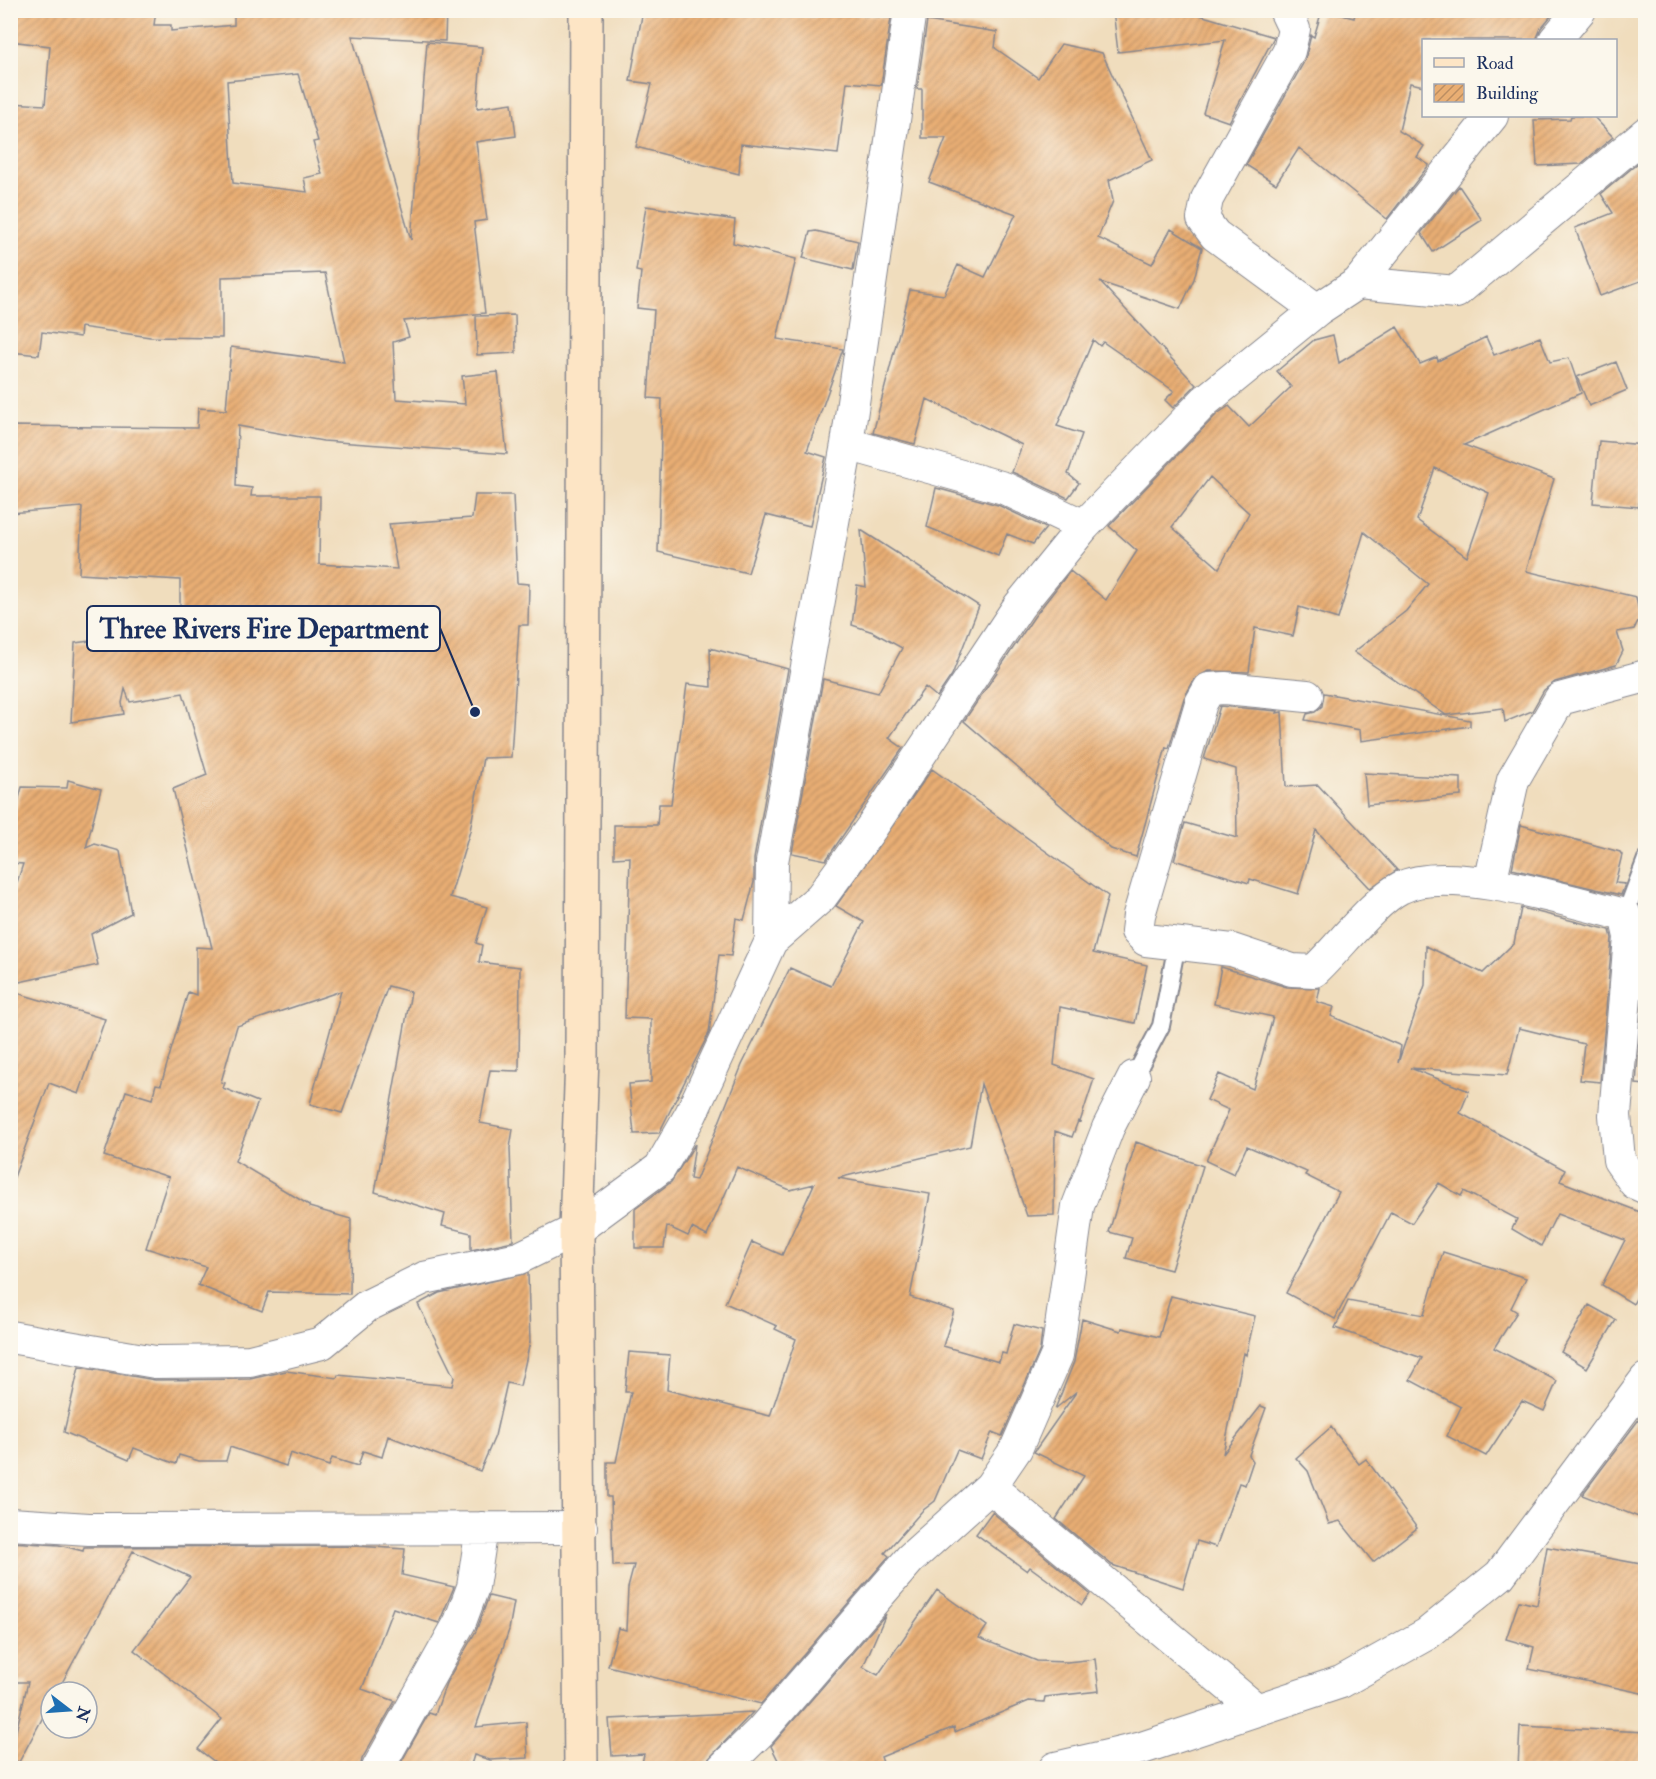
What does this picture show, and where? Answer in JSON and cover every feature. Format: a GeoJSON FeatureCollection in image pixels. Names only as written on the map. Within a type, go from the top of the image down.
{"type":"FeatureCollection","features":[{"type":"Feature","properties":{"kind":"street"},"geometry":{"type":"LineString","coordinates":[[581,1768],[581,1528],[576,1230],[582,1057],[586,10]]}},
{"type":"Feature","properties":{"kind":"street"},"geometry":{"type":"LineString","coordinates":[[10,1337],[155,1362],[250,1361],[322,1342],[367,1306],[424,1278],[519,1258],[576,1230],[660,1168],[692,1114],[771,941],[772,862],[847,444],[910,10]]}},
{"type":"Feature","properties":{"kind":"street"},"geometry":{"type":"LineString","coordinates":[[1285,10],[1294,29],[1289,51],[1207,200],[1203,219],[1215,235],[1317,310]]}},
{"type":"Feature","properties":{"kind":"street"},"geometry":{"type":"LineString","coordinates":[[1556,39],[1580,10]]}},
{"type":"Feature","properties":{"kind":"street"},"geometry":{"type":"LineString","coordinates":[[771,941],[821,897],[872,827],[1019,606],[1084,526],[1205,401],[1317,310],[1358,283],[1491,117]]}},
{"type":"Feature","properties":{"kind":"street"},"geometry":{"type":"LineString","coordinates":[[1358,283],[1456,292],[1646,133]]}},
{"type":"Feature","properties":{"kind":"street"},"geometry":{"type":"LineString","coordinates":[[847,444],[1004,488],[1084,526]]}},
{"type":"Feature","properties":{"kind":"street"},"geometry":{"type":"LineString","coordinates":[[1490,883],[1513,780],[1560,699],[1646,676]]}},
{"type":"Feature","properties":{"kind":"street"},"geometry":{"type":"LineString","coordinates":[[1307,696],[1225,688],[1209,689],[1201,703],[1137,931],[1146,940],[1232,950],[1292,970],[1314,971],[1399,888],[1420,880],[1490,883],[1625,915],[1630,937],[1615,1114],[1619,1160],[1635,1183],[1646,1188]]}},
{"type":"Feature","properties":{"kind":"street"},"geometry":{"type":"LineString","coordinates":[[723,1768],[760,1732],[910,1559],[990,1487],[1016,1449],[1058,1355],[1078,1206],[1108,1128],[1134,1077]]}},
{"type":"Feature","properties":{"kind":"street"},"geometry":{"type":"LineString","coordinates":[[1055,1768],[1142,1748],[1341,1682],[1427,1634],[1500,1575],[1646,1379]]}},
{"type":"Feature","properties":{"kind":"street"},"geometry":{"type":"LineString","coordinates":[[990,1487],[1256,1709]]}},
{"type":"Feature","properties":{"kind":"street"},"geometry":{"type":"LineString","coordinates":[[10,1524],[89,1529],[581,1528]]}},
{"type":"Feature","properties":{"kind":"street"},"geometry":{"type":"LineString","coordinates":[[378,1768],[460,1622],[473,1587],[482,1528]]}},
{"type":"Feature","properties":{"kind":"lane"},"geometry":{"type":"LineString","coordinates":[[1625,915],[1646,859]]}},
{"type":"Feature","properties":{"kind":"lane"},"geometry":{"type":"LineString","coordinates":[[1134,1077],[1161,1026],[1177,944]]}},
{"type":"Feature","properties":{"kind":"building"},"geometry":{"type":"Polygon","coordinates":[[[10,10],[156,10],[154,25],[171,25],[171,31],[234,25],[234,10],[446,10],[445,41],[352,36],[411,240],[427,42],[482,47],[477,108],[512,103],[516,136],[476,142],[487,220],[474,222],[485,313],[404,321],[409,337],[393,342],[396,399],[465,404],[462,376],[498,372],[507,454],[323,441],[238,426],[236,486],[252,488],[251,496],[320,496],[319,564],[397,569],[389,524],[472,518],[475,495],[513,495],[517,583],[529,584],[528,625],[519,625],[511,757],[483,758],[470,831],[450,897],[487,907],[476,943],[482,945],[479,962],[520,967],[519,1071],[490,1070],[480,1123],[513,1129],[510,1148],[513,1241],[471,1250],[471,1233],[442,1226],[445,1214],[375,1192],[411,992],[388,986],[342,1113],[310,1104],[341,991],[237,1026],[221,1082],[225,1083],[223,1088],[258,1102],[235,1161],[309,1207],[351,1219],[350,1294],[269,1292],[262,1311],[198,1285],[206,1267],[146,1248],[169,1177],[104,1156],[126,1091],[152,1099],[156,1084],[161,1085],[188,992],[196,995],[196,947],[212,948],[173,789],[207,775],[183,693],[130,702],[125,689],[122,703],[124,714],[71,722],[75,643],[106,639],[105,637],[180,646],[180,580],[79,574],[82,507],[10,513],[10,426],[197,428],[198,408],[226,410],[231,347],[344,362],[325,273],[222,277],[222,338],[150,337],[81,327],[80,337],[42,332],[39,355],[10,352],[10,103],[45,105],[50,46],[10,41],[10,10]],[[298,74],[227,81],[233,183],[307,192],[304,178],[322,174],[313,142],[318,141],[298,74]]]}},
{"type":"Feature","properties":{"kind":"building"},"geometry":{"type":"Polygon","coordinates":[[[643,10],[750,10],[815,18],[816,11],[891,18],[881,85],[847,82],[838,154],[741,144],[739,174],[636,147],[652,84],[630,81],[643,10]]]}},
{"type":"Feature","properties":{"kind":"building"},"geometry":{"type":"Polygon","coordinates":[[[1113,10],[1183,10],[1274,37],[1229,122],[1203,113],[1225,40],[1118,52],[1113,10]]]}},
{"type":"Feature","properties":{"kind":"building"},"geometry":{"type":"Polygon","coordinates":[[[1322,10],[1354,18],[1356,10],[1556,10],[1541,28],[1536,39],[1422,39],[1422,86],[1410,83],[1399,131],[1424,146],[1417,157],[1429,165],[1387,219],[1299,148],[1276,184],[1246,165],[1305,60],[1311,35],[1314,37],[1322,10]]]}},
{"type":"Feature","properties":{"kind":"building"},"geometry":{"type":"Polygon","coordinates":[[[927,21],[997,32],[995,48],[1038,78],[1061,44],[1102,53],[1152,160],[1109,180],[1113,201],[1098,238],[1152,264],[1171,229],[1202,248],[1194,279],[1180,309],[1100,282],[1196,385],[1173,408],[1165,400],[1174,391],[1103,342],[1100,346],[1093,340],[1057,426],[1082,434],[1068,474],[1079,483],[1068,498],[1012,472],[1022,445],[927,399],[915,444],[873,433],[910,290],[944,295],[958,265],[985,277],[1016,214],[929,182],[946,138],[922,138],[922,89],[917,89],[927,21]]]}},
{"type":"Feature","properties":{"kind":"building"},"geometry":{"type":"Polygon","coordinates":[[[1571,117],[1594,117],[1613,137],[1581,164],[1537,166],[1534,120],[1570,119],[1571,117]]]}},
{"type":"Feature","properties":{"kind":"building"},"geometry":{"type":"Polygon","coordinates":[[[1638,163],[1646,171],[1646,279],[1600,296],[1575,228],[1613,213],[1601,194],[1638,163]]]}},
{"type":"Feature","properties":{"kind":"building"},"geometry":{"type":"Polygon","coordinates":[[[1459,186],[1482,220],[1433,252],[1421,233],[1459,186]]]}},
{"type":"Feature","properties":{"kind":"building"},"geometry":{"type":"Polygon","coordinates":[[[646,206],[735,220],[733,243],[796,259],[777,339],[843,349],[807,451],[826,457],[810,526],[766,515],[748,573],[658,552],[662,399],[648,398],[654,310],[637,308],[641,272],[636,271],[646,206]]]}},
{"type":"Feature","properties":{"kind":"building"},"geometry":{"type":"Polygon","coordinates":[[[816,231],[858,241],[853,270],[803,258],[810,232],[816,231]]]}},
{"type":"Feature","properties":{"kind":"building"},"geometry":{"type":"Polygon","coordinates":[[[515,315],[516,353],[477,355],[476,316],[515,315]]]}},
{"type":"Feature","properties":{"kind":"building"},"geometry":{"type":"Polygon","coordinates":[[[1397,327],[1420,364],[1437,357],[1438,361],[1486,337],[1494,355],[1540,337],[1550,362],[1569,358],[1581,393],[1464,445],[1554,479],[1526,571],[1636,597],[1640,617],[1634,629],[1617,632],[1623,651],[1616,665],[1555,682],[1544,690],[1532,711],[1505,722],[1503,708],[1446,715],[1354,652],[1406,611],[1428,584],[1364,532],[1338,619],[1299,607],[1293,636],[1255,628],[1249,672],[1208,671],[1194,680],[1184,698],[1169,748],[1166,747],[1136,857],[1111,849],[964,721],[1034,617],[1070,571],[1106,600],[1137,551],[1109,526],[1217,414],[1229,406],[1249,427],[1291,387],[1277,371],[1314,340],[1333,335],[1339,363],[1397,327]],[[1435,468],[1417,520],[1467,557],[1489,493],[1435,468]],[[1210,477],[1172,527],[1219,568],[1249,513],[1210,477]]]}},
{"type":"Feature","properties":{"kind":"building"},"geometry":{"type":"Polygon","coordinates":[[[1616,362],[1627,390],[1589,406],[1577,377],[1616,362]]]}},
{"type":"Feature","properties":{"kind":"building"},"geometry":{"type":"Polygon","coordinates":[[[1599,441],[1644,445],[1639,507],[1593,503],[1599,441]]]}},
{"type":"Feature","properties":{"kind":"building"},"geometry":{"type":"Polygon","coordinates":[[[936,488],[998,505],[1046,528],[1033,544],[1007,534],[998,556],[927,527],[936,488]]]}},
{"type":"Feature","properties":{"kind":"building"},"geometry":{"type":"Polygon","coordinates":[[[861,530],[979,606],[952,675],[937,697],[925,687],[889,738],[903,748],[826,860],[792,853],[823,679],[878,693],[902,648],[873,632],[852,625],[857,585],[866,587],[861,530]]]}},
{"type":"Feature","properties":{"kind":"building"},"geometry":{"type":"Polygon","coordinates":[[[710,648],[788,669],[754,859],[754,882],[744,920],[736,918],[731,956],[719,955],[709,1033],[659,1133],[634,1134],[629,1084],[651,1082],[651,1019],[625,1018],[630,857],[614,858],[614,825],[657,825],[659,804],[671,804],[687,684],[711,687],[710,648]]]}},
{"type":"Feature","properties":{"kind":"building"},"geometry":{"type":"Polygon","coordinates":[[[1324,693],[1470,720],[1470,726],[1361,741],[1360,730],[1305,720],[1307,714],[1315,712],[1322,706],[1324,693]]]}},
{"type":"Feature","properties":{"kind":"building"},"geometry":{"type":"Polygon","coordinates":[[[1220,706],[1282,712],[1286,787],[1318,785],[1397,870],[1370,888],[1316,830],[1298,894],[1250,879],[1249,883],[1174,860],[1185,823],[1237,838],[1236,769],[1204,759],[1220,706]]]}},
{"type":"Feature","properties":{"kind":"building"},"geometry":{"type":"Polygon","coordinates":[[[932,769],[1108,896],[1093,953],[1147,965],[1135,1023],[1060,1007],[1054,1065],[1094,1079],[1080,1122],[1078,1121],[1072,1137],[1055,1131],[1054,1215],[1027,1216],[981,1084],[970,1146],[838,1178],[930,1194],[910,1297],[954,1311],[943,1346],[999,1362],[1002,1353],[1006,1354],[1014,1324],[1042,1331],[1040,1350],[1002,1436],[992,1432],[981,1459],[957,1450],[935,1501],[922,1511],[885,1553],[889,1556],[761,1704],[608,1666],[618,1628],[626,1630],[628,1588],[634,1565],[613,1566],[611,1497],[607,1497],[607,1462],[616,1462],[631,1392],[625,1392],[629,1352],[670,1355],[667,1390],[770,1416],[796,1339],[775,1329],[777,1326],[725,1303],[752,1242],[782,1255],[814,1184],[790,1190],[737,1167],[707,1236],[692,1228],[688,1236],[667,1226],[664,1248],[635,1248],[635,1209],[671,1182],[695,1144],[690,1179],[696,1180],[742,1065],[790,968],[831,986],[864,922],[836,906],[932,769]]]}},
{"type":"Feature","properties":{"kind":"building"},"geometry":{"type":"Polygon","coordinates":[[[1364,773],[1461,778],[1461,796],[1367,805],[1364,773]]]}},
{"type":"Feature","properties":{"kind":"building"},"geometry":{"type":"Polygon","coordinates":[[[68,780],[101,789],[86,848],[95,844],[120,851],[131,913],[91,934],[98,965],[10,984],[10,904],[23,864],[10,863],[10,855],[14,817],[22,787],[67,788],[68,780]]]}},
{"type":"Feature","properties":{"kind":"building"},"geometry":{"type":"Polygon","coordinates":[[[1521,825],[1620,852],[1622,855],[1615,883],[1625,884],[1621,895],[1512,869],[1521,825]]]}},
{"type":"Feature","properties":{"kind":"building"},"geometry":{"type":"Polygon","coordinates":[[[1521,908],[1610,930],[1612,938],[1600,1082],[1580,1080],[1584,1044],[1519,1028],[1507,1075],[1410,1068],[1469,1091],[1460,1113],[1565,1170],[1560,1181],[1640,1212],[1643,1205],[1646,1206],[1646,1281],[1633,1304],[1602,1285],[1625,1240],[1557,1214],[1541,1246],[1512,1229],[1517,1219],[1464,1191],[1461,1196],[1439,1183],[1412,1223],[1391,1212],[1335,1319],[1286,1293],[1339,1192],[1305,1175],[1307,1172],[1247,1146],[1234,1174],[1206,1161],[1229,1110],[1207,1100],[1219,1074],[1253,1089],[1273,1017],[1214,1004],[1221,967],[1287,987],[1320,988],[1317,1002],[1334,1007],[1331,1016],[1401,1046],[1398,1063],[1425,985],[1426,946],[1483,973],[1514,943],[1521,908]]]}},
{"type":"Feature","properties":{"kind":"building"},"geometry":{"type":"Polygon","coordinates":[[[10,991],[105,1019],[79,1094],[49,1083],[14,1177],[10,1176],[10,991]]]}},
{"type":"Feature","properties":{"kind":"building"},"geometry":{"type":"Polygon","coordinates":[[[1639,1044],[1646,1045],[1646,1085],[1636,1084],[1639,1044]]]}},
{"type":"Feature","properties":{"kind":"building"},"geometry":{"type":"Polygon","coordinates":[[[1136,1142],[1203,1166],[1171,1270],[1126,1258],[1132,1238],[1109,1232],[1136,1142]]]}},
{"type":"Feature","properties":{"kind":"building"},"geometry":{"type":"Polygon","coordinates":[[[1443,1252],[1526,1278],[1511,1308],[1517,1312],[1494,1348],[1557,1381],[1544,1411],[1522,1401],[1486,1456],[1447,1436],[1461,1407],[1410,1380],[1422,1358],[1335,1328],[1348,1301],[1424,1315],[1443,1252]]]}},
{"type":"Feature","properties":{"kind":"building"},"geometry":{"type":"Polygon","coordinates":[[[528,1273],[530,1342],[520,1386],[507,1383],[495,1436],[480,1471],[388,1436],[382,1457],[363,1451],[358,1466],[332,1458],[329,1466],[290,1453],[286,1466],[230,1447],[226,1461],[199,1461],[179,1455],[176,1464],[134,1448],[129,1460],[64,1432],[79,1367],[155,1380],[250,1379],[286,1371],[337,1378],[338,1375],[452,1386],[454,1377],[418,1304],[439,1293],[528,1273]]]}},
{"type":"Feature","properties":{"kind":"building"},"geometry":{"type":"Polygon","coordinates":[[[1171,1296],[1255,1316],[1246,1355],[1244,1353],[1223,1454],[1261,1406],[1266,1408],[1249,1455],[1253,1461],[1245,1485],[1239,1483],[1216,1547],[1197,1541],[1183,1588],[1112,1565],[1056,1519],[1084,1476],[1034,1452],[1077,1391],[1055,1409],[1074,1362],[1082,1319],[1121,1331],[1122,1328],[1159,1337],[1171,1296]]]}},
{"type":"Feature","properties":{"kind":"building"},"geometry":{"type":"Polygon","coordinates":[[[1589,1305],[1616,1320],[1587,1368],[1561,1352],[1589,1305]]]}},
{"type":"Feature","properties":{"kind":"building"},"geometry":{"type":"Polygon","coordinates":[[[1646,1410],[1646,1520],[1582,1495],[1646,1410]]]}},
{"type":"Feature","properties":{"kind":"building"},"geometry":{"type":"Polygon","coordinates":[[[1331,1427],[1359,1464],[1366,1459],[1417,1528],[1373,1562],[1340,1521],[1329,1524],[1308,1471],[1296,1458],[1331,1427]]]}},
{"type":"Feature","properties":{"kind":"building"},"geometry":{"type":"Polygon","coordinates":[[[992,1512],[1090,1594],[1082,1605],[1030,1567],[1027,1571],[976,1534],[992,1512]]]}},
{"type":"Feature","properties":{"kind":"building"},"geometry":{"type":"Polygon","coordinates":[[[10,1542],[59,1545],[83,1551],[84,1547],[356,1546],[405,1549],[402,1575],[454,1587],[439,1623],[393,1608],[362,1689],[395,1701],[362,1759],[360,1768],[223,1768],[198,1749],[222,1719],[134,1650],[190,1577],[133,1551],[63,1680],[39,1680],[39,1724],[19,1762],[10,1759],[10,1756],[28,1682],[10,1682],[10,1542]]]}},
{"type":"Feature","properties":{"kind":"building"},"geometry":{"type":"Polygon","coordinates":[[[1547,1547],[1646,1565],[1646,1694],[1529,1669],[1534,1647],[1506,1639],[1519,1601],[1537,1605],[1547,1547]]]}},
{"type":"Feature","properties":{"kind":"building"},"geometry":{"type":"Polygon","coordinates":[[[937,1590],[987,1626],[979,1638],[1037,1661],[1067,1662],[1095,1659],[1099,1691],[1045,1697],[1044,1702],[1029,1701],[955,1732],[954,1727],[881,1757],[885,1768],[782,1768],[771,1746],[886,1614],[863,1667],[878,1675],[937,1590]]]}},
{"type":"Feature","properties":{"kind":"building"},"geometry":{"type":"Polygon","coordinates":[[[489,1596],[514,1602],[509,1630],[476,1727],[526,1722],[528,1758],[490,1760],[474,1755],[470,1768],[398,1768],[429,1713],[435,1715],[446,1683],[476,1631],[489,1596]]]}},
{"type":"Feature","properties":{"kind":"building"},"geometry":{"type":"Polygon","coordinates":[[[753,1712],[700,1768],[641,1768],[644,1754],[612,1756],[609,1719],[753,1712]]]}},
{"type":"Feature","properties":{"kind":"building"},"geometry":{"type":"Polygon","coordinates":[[[1520,1726],[1646,1732],[1646,1768],[1518,1768],[1520,1726]]]}},
{"type":"Feature","properties":{"kind":"place","name":"Three Rivers Fire Department"},"geometry":{"type":"Point","coordinates":[475,712]}}]}
